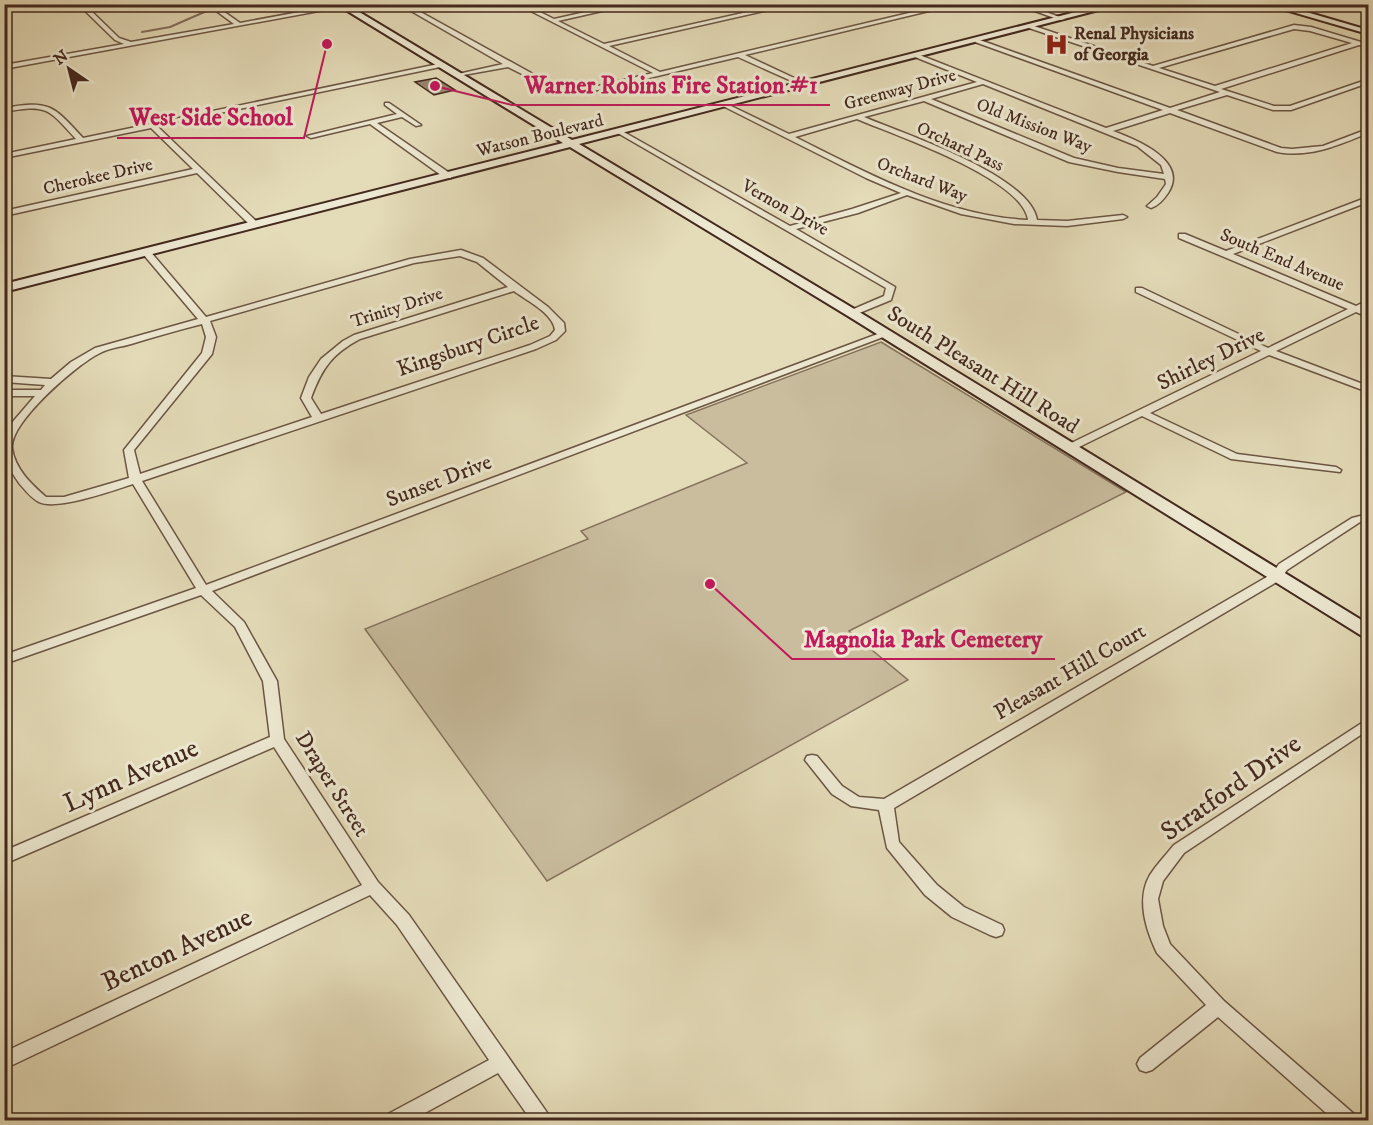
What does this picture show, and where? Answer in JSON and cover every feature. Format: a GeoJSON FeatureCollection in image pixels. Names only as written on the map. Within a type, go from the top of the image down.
{"type":"FeatureCollection","features":[{"type":"Feature","properties":{"kind":"street"},"geometry":{"type":"LineString","coordinates":[[80,4],[117,39],[131,44]]}},
{"type":"Feature","properties":{"kind":"street"},"geometry":{"type":"LineString","coordinates":[[209,4],[239,26]]}},
{"type":"Feature","properties":{"kind":"street"},"geometry":{"type":"LineString","coordinates":[[401,4],[543,84],[558,89],[578,90],[598,88],[956,4]]}},
{"type":"Feature","properties":{"kind":"street"},"geometry":{"type":"LineString","coordinates":[[519,4],[658,73]]}},
{"type":"Feature","properties":{"kind":"street"},"geometry":{"type":"LineString","coordinates":[[552,21],[631,4]]}},
{"type":"Feature","properties":{"kind":"street"},"geometry":{"type":"LineString","coordinates":[[602,46],[793,4]]}},
{"type":"Feature","properties":{"kind":"street"},"geometry":{"type":"LineString","coordinates":[[1017,4],[1062,19]]}},
{"type":"Feature","properties":{"kind":"street","name":"Watson Boulevard"},"geometry":{"type":"LineString","coordinates":[[4,288],[1118,4]]}},
{"type":"Feature","properties":{"kind":"street"},"geometry":{"type":"LineString","coordinates":[[1205,4],[1236,4]]}},
{"type":"Feature","properties":{"kind":"street"},"geometry":{"type":"LineString","coordinates":[[1269,4],[1368,32]]}},
{"type":"Feature","properties":{"kind":"street"},"geometry":{"type":"LineString","coordinates":[[4,66],[239,26],[342,5]]}},
{"type":"Feature","properties":{"kind":"street","name":"South Pleasant Hill Road"},"geometry":{"type":"LineString","coordinates":[[342,5],[852,313],[1368,632]]}},
{"type":"Feature","properties":{"kind":"street"},"geometry":{"type":"LineString","coordinates":[[1038,12],[1051,6]]}},
{"type":"Feature","properties":{"kind":"street"},"geometry":{"type":"LineString","coordinates":[[1031,27],[1258,104],[1284,108],[1368,81]]}},
{"type":"Feature","properties":{"kind":"street"},"geometry":{"type":"LineString","coordinates":[[1152,68],[1294,27],[1311,29],[1368,46]]}},
{"type":"Feature","properties":{"kind":"street"},"geometry":{"type":"LineString","coordinates":[[1213,89],[1368,40]]}},
{"type":"Feature","properties":{"kind":"street"},"geometry":{"type":"LineString","coordinates":[[977,41],[1258,143],[1292,152],[1317,151],[1368,131]]}},
{"type":"Feature","properties":{"kind":"street"},"geometry":{"type":"LineString","coordinates":[[739,55],[805,85]]}},
{"type":"Feature","properties":{"kind":"street"},"geometry":{"type":"LineString","coordinates":[[917,56],[1108,130],[1150,150],[1165,164],[1170,177],[1167,192],[1151,206]]}},
{"type":"Feature","properties":{"kind":"street"},"geometry":{"type":"LineString","coordinates":[[4,156],[443,65]]}},
{"type":"Feature","properties":{"kind":"street"},"geometry":{"type":"LineString","coordinates":[[460,75],[509,65]]}},
{"type":"Feature","properties":{"kind":"street","name":"Greenway Drive"},"geometry":{"type":"LineString","coordinates":[[789,136],[984,82]]}},
{"type":"Feature","properties":{"kind":"street"},"geometry":{"type":"LineString","coordinates":[[1108,130],[1226,93]]}},
{"type":"Feature","properties":{"kind":"street","name":"Old Mission Way"},"geometry":{"type":"LineString","coordinates":[[925,99],[1072,160],[1118,170],[1170,177]]}},
{"type":"Feature","properties":{"kind":"street"},"geometry":{"type":"LineString","coordinates":[[387,104],[418,125]]}},
{"type":"Feature","properties":{"kind":"street"},"geometry":{"type":"LineString","coordinates":[[4,110],[28,105],[43,105],[52,109],[81,140]]}},
{"type":"Feature","properties":{"kind":"street","name":"Orchard Way"},"geometry":{"type":"LineString","coordinates":[[725,105],[907,193],[976,217],[1033,223],[1072,224],[1123,217]]}},
{"type":"Feature","properties":{"kind":"street"},"geometry":{"type":"LineString","coordinates":[[311,136],[403,115]]}},
{"type":"Feature","properties":{"kind":"street","name":"Orchard Pass"},"geometry":{"type":"LineString","coordinates":[[857,117],[993,176],[1020,197],[1030,210],[1033,223]]}},
{"type":"Feature","properties":{"kind":"street"},"geometry":{"type":"LineString","coordinates":[[372,122],[448,176]]}},
{"type":"Feature","properties":{"kind":"street"},"geometry":{"type":"LineString","coordinates":[[323,123],[333,131]]}},
{"type":"Feature","properties":{"kind":"street"},"geometry":{"type":"LineString","coordinates":[[152,125],[255,225]]}},
{"type":"Feature","properties":{"kind":"street","name":"Vernon Drive"},"geometry":{"type":"LineString","coordinates":[[620,132],[792,228],[891,287],[888,298],[852,313]]}},
{"type":"Feature","properties":{"kind":"street","name":"Cherokee Drive"},"geometry":{"type":"LineString","coordinates":[[4,214],[198,170]]}},
{"type":"Feature","properties":{"kind":"street"},"geometry":{"type":"LineString","coordinates":[[792,228],[855,211],[907,193]]}},
{"type":"Feature","properties":{"kind":"street"},"geometry":{"type":"LineString","coordinates":[[1226,254],[1368,199]]}},
{"type":"Feature","properties":{"kind":"street","name":"South End Avenue"},"geometry":{"type":"LineString","coordinates":[[1182,236],[1368,314]]}},
{"type":"Feature","properties":{"kind":"street"},"geometry":{"type":"LineString","coordinates":[[146,252],[205,321]]}},
{"type":"Feature","properties":{"kind":"street","name":"Kingsbury Circle"},"geometry":{"type":"LineString","coordinates":[[461,254],[480,260],[514,288],[545,309],[559,323],[560,331],[553,338],[532,347],[101,490],[64,500],[43,500],[8,466],[9,433],[53,382],[74,364],[98,350],[205,321],[438,256],[461,254]]}},
{"type":"Feature","properties":{"kind":"street","name":"Trinity Drive"},"geometry":{"type":"LineString","coordinates":[[318,418],[306,398],[313,379],[336,347],[357,337],[514,288]]}},
{"type":"Feature","properties":{"kind":"street"},"geometry":{"type":"LineString","coordinates":[[1139,290],[1270,352],[1368,388]]}},
{"type":"Feature","properties":{"kind":"street","name":"Shirley Drive"},"geometry":{"type":"LineString","coordinates":[[1069,448],[1368,303]]}},
{"type":"Feature","properties":{"kind":"street","name":"Draper Street"},"geometry":{"type":"LineString","coordinates":[[205,321],[212,334],[212,343],[207,354],[129,450],[135,478],[203,590],[240,625],[270,681],[277,740],[372,887],[403,920],[541,1120]]}},
{"type":"Feature","properties":{"kind":"street","name":"Sunset Drive"},"geometry":{"type":"LineString","coordinates":[[4,660],[203,590],[886,334]]}},
{"type":"Feature","properties":{"kind":"street"},"geometry":{"type":"LineString","coordinates":[[4,379],[53,382]]}},
{"type":"Feature","properties":{"kind":"street"},"geometry":{"type":"LineString","coordinates":[[4,393],[45,393]]}},
{"type":"Feature","properties":{"kind":"street"},"geometry":{"type":"LineString","coordinates":[[1143,413],[1235,457],[1336,470]]}},
{"type":"Feature","properties":{"kind":"street","name":"Pleasant Hill Court"},"geometry":{"type":"LineString","coordinates":[[886,805],[1276,577],[1283,567],[1299,556],[1356,520],[1368,517]]}},
{"type":"Feature","properties":{"kind":"street","name":"Stratford Drive"},"geometry":{"type":"LineString","coordinates":[[1347,1120],[1218,1006],[1163,948],[1155,926],[1150,899],[1156,879],[1179,849],[1368,724]]}},
{"type":"Feature","properties":{"kind":"street","name":"Lynn Avenue"},"geometry":{"type":"LineString","coordinates":[[4,858],[277,740]]}},
{"type":"Feature","properties":{"kind":"street"},"geometry":{"type":"LineString","coordinates":[[812,760],[837,790],[856,802],[886,805],[892,844],[931,890],[958,912],[996,930]]}},
{"type":"Feature","properties":{"kind":"street","name":"Benton Avenue"},"geometry":{"type":"LineString","coordinates":[[4,1061],[372,887]]}},
{"type":"Feature","properties":{"kind":"street"},"geometry":{"type":"LineString","coordinates":[[1146,1064],[1218,1006]]}},
{"type":"Feature","properties":{"kind":"street"},"geometry":{"type":"LineString","coordinates":[[395,1120],[502,1062]]}},
{"type":"Feature","properties":{"kind":"shaded area"},"geometry":{"type":"Polygon","coordinates":[[[881,342],[1126,492],[849,631],[908,680],[547,881],[365,629],[588,539],[581,531],[747,463],[686,415],[881,342]]]}},
{"type":"Feature","properties":{"kind":"building"},"geometry":{"type":"Polygon","coordinates":[[[436,78],[455,90],[434,95],[415,82],[436,78]]]}},
{"type":"Feature","properties":{"kind":"waterway"},"geometry":{"type":"LineString","coordinates":[[142,32],[170,27],[209,10]]}},
{"type":"Feature","properties":{"kind":"place","name":"West Side School"},"geometry":{"type":"Point","coordinates":[327,44]}},
{"type":"Feature","properties":{"kind":"place","name":"Renal Physicians of Georgia"},"geometry":{"type":"Point","coordinates":[1056,44]}},
{"type":"Feature","properties":{"kind":"place","name":"Warner Robins Fire Station #1"},"geometry":{"type":"Point","coordinates":[435,86]}},
{"type":"Feature","properties":{"kind":"place","name":"Magnolia Park Cemetery"},"geometry":{"type":"Point","coordinates":[710,584]}}]}
